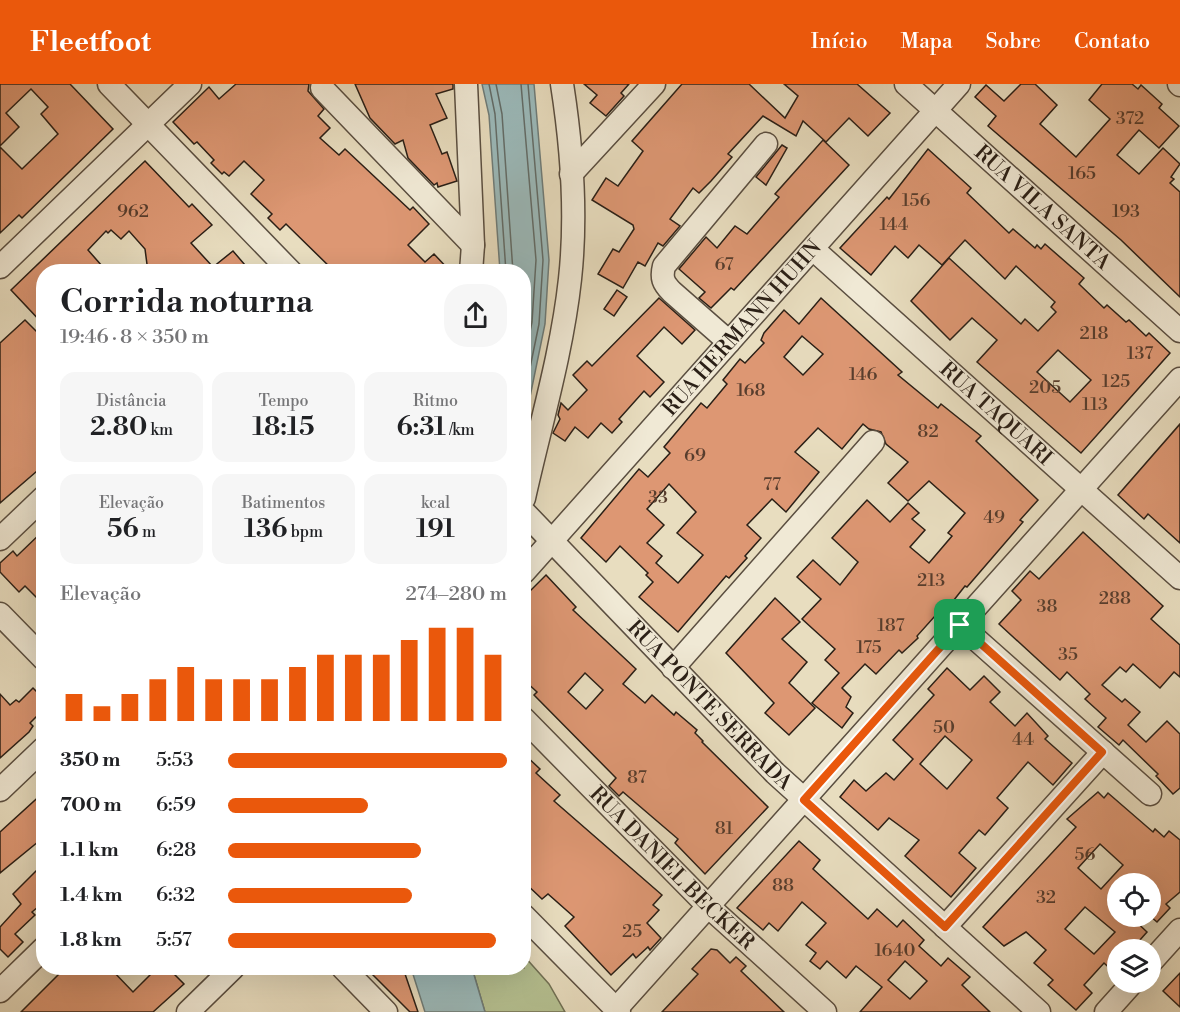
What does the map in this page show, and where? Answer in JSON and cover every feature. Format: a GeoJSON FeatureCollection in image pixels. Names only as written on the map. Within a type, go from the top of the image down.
{"type":"FeatureCollection","features":[{"type":"Feature","properties":{"kind":"street"},"geometry":{"type":"LineString","coordinates":[[109,84],[278,264]]}},
{"type":"Feature","properties":{"kind":"street"},"geometry":{"type":"LineString","coordinates":[[0,267],[190,84]]}},
{"type":"Feature","properties":{"kind":"street"},"geometry":{"type":"LineString","coordinates":[[466,84],[473,245],[472,264]]}},
{"type":"Feature","properties":{"kind":"street"},"geometry":{"type":"LineString","coordinates":[[531,467],[563,327],[573,243],[571,174],[562,84]]}},
{"type":"Feature","properties":{"kind":"street"},"geometry":{"type":"LineString","coordinates":[[571,174],[654,84]]}},
{"type":"Feature","properties":{"kind":"street","name":"RUA VILA SANTA"},"geometry":{"type":"LineString","coordinates":[[906,84],[1180,331]]}},
{"type":"Feature","properties":{"kind":"street","name":"RUA HERMANN HUHN"},"geometry":{"type":"LineString","coordinates":[[531,564],[959,84]]}},
{"type":"Feature","properties":{"kind":"street"},"geometry":{"type":"LineString","coordinates":[[322,88],[473,245]]}},
{"type":"Feature","properties":{"kind":"street"},"geometry":{"type":"LineString","coordinates":[[729,342],[663,283],[662,273],[664,266],[766,144]]}},
{"type":"Feature","properties":{"kind":"street","name":"RUA TAQUARI"},"geometry":{"type":"LineString","coordinates":[[813,249],[1180,578]]}},
{"type":"Feature","properties":{"kind":"street"},"geometry":{"type":"LineString","coordinates":[[531,923],[618,1010],[708,906],[1180,379]]}},
{"type":"Feature","properties":{"kind":"street"},"geometry":{"type":"LineString","coordinates":[[673,668],[873,442]]}},
{"type":"Feature","properties":{"kind":"street"},"geometry":{"type":"LineString","coordinates":[[0,539],[36,504]]}},
{"type":"Feature","properties":{"kind":"street","name":"RUA PONTE SERRADA"},"geometry":{"type":"LineString","coordinates":[[531,519],[673,668],[804,800],[1039,1012]]}},
{"type":"Feature","properties":{"kind":"street"},"geometry":{"type":"LineString","coordinates":[[0,614],[36,651]]}},
{"type":"Feature","properties":{"kind":"street"},"geometry":{"type":"LineString","coordinates":[[960,625],[1150,794]]}},
{"type":"Feature","properties":{"kind":"street","name":"RUA DANIEL BECKER"},"geometry":{"type":"LineString","coordinates":[[531,726],[708,906],[825,1012]]}},
{"type":"Feature","properties":{"kind":"street"},"geometry":{"type":"LineString","coordinates":[[945,927],[1102,752]]}},
{"type":"Feature","properties":{"kind":"street"},"geometry":{"type":"LineString","coordinates":[[0,790],[36,755]]}},
{"type":"Feature","properties":{"kind":"street"},"geometry":{"type":"LineString","coordinates":[[1161,951],[1180,930]]}},
{"type":"Feature","properties":{"kind":"street"},"geometry":{"type":"LineString","coordinates":[[0,991],[36,956]]}},
{"type":"Feature","properties":{"kind":"street"},"geometry":{"type":"LineString","coordinates":[[188,1012],[226,975]]}},
{"type":"Feature","properties":{"kind":"street"},"geometry":{"type":"LineString","coordinates":[[350,975],[386,1012]]}},
{"type":"Feature","properties":{"kind":"street"},"geometry":{"type":"LineString","coordinates":[[1107,1012],[1123,993]]}},
{"type":"Feature","properties":{"kind":"green space"},"geometry":{"type":"Polygon","coordinates":[[[531,964],[549,984],[565,1012],[485,1012],[474,975],[531,975],[531,964]]]}},
{"type":"Feature","properties":{"kind":"water"},"geometry":{"type":"Polygon","coordinates":[[[482,84],[534,84],[549,260],[545,324],[531,392],[531,264],[500,264],[489,115],[482,84]]]}},
{"type":"Feature","properties":{"kind":"water"},"geometry":{"type":"Polygon","coordinates":[[[413,975],[474,975],[485,1012],[425,1012],[413,975]]]}},
{"type":"Feature","properties":{"kind":"building"},"geometry":{"type":"Polygon","coordinates":[[[0,84],[70,84],[113,129],[22,218],[19,215],[0,233],[0,147],[22,169],[58,134],[41,114],[48,107],[31,89],[6,113],[19,127],[0,146],[0,84]]]}},
{"type":"Feature","properties":{"kind":"building"},"geometry":{"type":"Polygon","coordinates":[[[236,84],[309,84],[308,91],[324,109],[318,116],[330,128],[320,138],[339,155],[345,149],[410,210],[413,207],[429,224],[408,245],[425,262],[434,254],[443,264],[327,264],[286,224],[280,230],[268,218],[272,214],[251,194],[264,180],[244,161],[229,176],[224,172],[222,174],[211,163],[214,160],[197,142],[194,144],[173,122],[209,87],[219,99],[236,84]]]}},
{"type":"Feature","properties":{"kind":"building"},"geometry":{"type":"Polygon","coordinates":[[[355,84],[453,84],[453,89],[436,94],[447,118],[430,125],[442,154],[447,152],[457,181],[438,187],[437,183],[434,185],[408,158],[403,140],[395,144],[370,118],[355,84]]]}},
{"type":"Feature","properties":{"kind":"building"},"geometry":{"type":"Polygon","coordinates":[[[584,84],[629,84],[621,93],[624,96],[606,116],[590,103],[597,95],[584,84]]]}},
{"type":"Feature","properties":{"kind":"building"},"geometry":{"type":"Polygon","coordinates":[[[682,84],[749,84],[785,118],[798,96],[784,84],[857,84],[890,113],[868,136],[849,118],[826,142],[803,121],[796,136],[763,116],[728,154],[732,157],[711,181],[699,193],[693,188],[670,219],[680,226],[663,246],[658,243],[645,266],[638,262],[623,288],[598,274],[613,249],[619,252],[634,229],[633,225],[592,200],[606,178],[618,186],[643,151],[632,141],[682,84]]]}},
{"type":"Feature","properties":{"kind":"building"},"geometry":{"type":"Polygon","coordinates":[[[1021,84],[1035,84],[1057,105],[1040,124],[1076,157],[1110,119],[1089,100],[1102,84],[1132,84],[1138,89],[1141,85],[1162,104],[1159,108],[1179,126],[1159,148],[1139,130],[1117,155],[1139,174],[1163,148],[1180,164],[1171,177],[1174,179],[1170,183],[1180,192],[1180,297],[1121,240],[988,126],[996,116],[975,97],[986,85],[1004,101],[1021,84]]]}},
{"type":"Feature","properties":{"kind":"building"},"geometry":{"type":"Polygon","coordinates":[[[823,140],[849,165],[734,290],[731,288],[711,308],[699,298],[705,292],[679,269],[706,237],[717,248],[735,226],[747,234],[779,197],[775,194],[823,140]]]}},
{"type":"Feature","properties":{"kind":"building"},"geometry":{"type":"Polygon","coordinates":[[[782,145],[787,148],[766,185],[756,177],[782,145]]]}},
{"type":"Feature","properties":{"kind":"building"},"geometry":{"type":"Polygon","coordinates":[[[928,149],[971,188],[967,193],[1009,233],[1013,229],[1035,248],[1037,245],[1041,249],[1045,244],[1084,278],[1079,284],[1104,308],[1107,305],[1126,322],[1129,320],[1146,336],[1149,333],[1170,353],[1081,453],[977,362],[997,340],[972,318],[950,340],[911,301],[949,258],[1021,324],[1025,319],[1038,331],[1056,312],[1051,307],[1055,302],[1016,266],[1005,279],[965,240],[942,265],[919,245],[908,258],[895,246],[871,275],[840,248],[887,197],[889,199],[928,149]],[[1058,350],[1037,372],[1070,402],[1091,380],[1058,350]]]}},
{"type":"Feature","properties":{"kind":"building"},"geometry":{"type":"Polygon","coordinates":[[[145,161],[189,207],[192,204],[212,225],[191,243],[210,264],[147,264],[145,249],[129,231],[121,239],[111,230],[108,233],[106,231],[88,250],[100,264],[38,264],[145,161]]]}},
{"type":"Feature","properties":{"kind":"building"},"geometry":{"type":"Polygon","coordinates":[[[233,251],[244,264],[217,264],[233,251]]]}},
{"type":"Feature","properties":{"kind":"building"},"geometry":{"type":"Polygon","coordinates":[[[36,266],[36,317],[11,290],[36,266]]]}},
{"type":"Feature","properties":{"kind":"building"},"geometry":{"type":"Polygon","coordinates":[[[617,290],[627,297],[614,316],[604,309],[617,290]]]}},
{"type":"Feature","properties":{"kind":"building"},"geometry":{"type":"Polygon","coordinates":[[[659,298],[695,330],[682,344],[664,327],[637,356],[664,382],[650,397],[644,391],[619,419],[622,422],[612,433],[601,423],[588,438],[575,427],[565,441],[553,433],[560,419],[558,415],[561,403],[568,410],[587,390],[573,375],[587,361],[592,366],[659,298]]]}},
{"type":"Feature","properties":{"kind":"building"},"geometry":{"type":"Polygon","coordinates":[[[821,298],[902,372],[898,375],[938,408],[941,404],[981,436],[976,441],[1038,500],[1020,520],[1023,522],[967,587],[965,586],[946,610],[943,607],[917,636],[918,638],[902,653],[899,650],[876,674],[865,664],[842,688],[851,697],[846,707],[853,713],[842,728],[812,703],[839,673],[825,660],[835,649],[802,619],[821,599],[797,577],[813,560],[840,585],[858,562],[832,538],[867,500],[890,522],[908,503],[919,513],[912,519],[925,530],[910,547],[929,563],[952,536],[948,533],[965,513],[929,481],[908,501],[888,483],[908,462],[886,444],[881,432],[869,429],[863,424],[842,449],[818,428],[795,452],[819,472],[786,512],[772,499],[747,525],[761,538],[745,556],[747,558],[729,578],[726,576],[678,632],[639,597],[653,582],[646,575],[648,573],[620,546],[606,562],[581,538],[639,469],[648,477],[670,453],[664,447],[701,403],[707,408],[727,384],[723,380],[740,359],[745,363],[764,343],[761,340],[764,333],[784,310],[799,324],[821,298]],[[802,336],[784,357],[803,375],[823,354],[802,336]],[[669,484],[647,509],[664,525],[647,543],[662,556],[656,563],[678,583],[703,555],[677,533],[696,512],[669,484]]]}},
{"type":"Feature","properties":{"kind":"building"},"geometry":{"type":"Polygon","coordinates":[[[25,320],[36,331],[36,472],[0,503],[0,343],[25,320]]]}},
{"type":"Feature","properties":{"kind":"building"},"geometry":{"type":"Polygon","coordinates":[[[1180,424],[1180,543],[1148,514],[1144,519],[1118,495],[1180,424]]]}},
{"type":"Feature","properties":{"kind":"building"},"geometry":{"type":"Polygon","coordinates":[[[1083,532],[1163,606],[1151,619],[1180,645],[1180,677],[1174,672],[1160,688],[1133,664],[1126,672],[1120,667],[1102,685],[1122,702],[1125,699],[1140,712],[1128,725],[1146,742],[1167,721],[1180,734],[1180,788],[1173,794],[1156,776],[1158,774],[1123,740],[1119,745],[1098,727],[1106,718],[1085,699],[1090,694],[1067,672],[1060,680],[999,624],[1021,600],[1012,591],[1030,571],[1039,579],[1083,532]]]}},
{"type":"Feature","properties":{"kind":"building"},"geometry":{"type":"Polygon","coordinates":[[[36,538],[36,597],[25,586],[19,592],[0,572],[0,563],[13,551],[17,556],[36,538]]]}},
{"type":"Feature","properties":{"kind":"building"},"geometry":{"type":"Polygon","coordinates":[[[546,575],[576,607],[573,610],[636,669],[623,684],[645,703],[652,695],[674,715],[676,712],[697,730],[695,733],[702,742],[768,807],[705,874],[675,843],[678,839],[623,792],[619,796],[609,786],[616,778],[534,695],[537,692],[531,686],[531,590],[546,575]],[[585,673],[568,692],[586,709],[603,690],[585,673]]]}},
{"type":"Feature","properties":{"kind":"building"},"geometry":{"type":"Polygon","coordinates":[[[775,598],[800,622],[782,639],[807,662],[789,683],[815,708],[789,735],[765,713],[774,703],[726,653],[775,598]]]}},
{"type":"Feature","properties":{"kind":"building"},"geometry":{"type":"Polygon","coordinates":[[[947,668],[970,690],[984,676],[1000,692],[990,702],[1015,726],[1027,713],[1048,736],[1045,739],[1072,763],[1053,785],[1028,762],[997,798],[1008,808],[985,835],[979,830],[959,853],[976,868],[951,897],[905,856],[919,840],[889,818],[878,830],[840,797],[854,780],[866,791],[886,773],[894,780],[913,759],[893,740],[934,695],[928,689],[947,668]],[[945,736],[920,764],[947,789],[972,760],[945,736]]]}},
{"type":"Feature","properties":{"kind":"building"},"geometry":{"type":"Polygon","coordinates":[[[33,688],[36,691],[36,717],[30,723],[33,726],[0,758],[0,694],[10,705],[16,700],[19,702],[33,688]]]}},
{"type":"Feature","properties":{"kind":"building"},"geometry":{"type":"Polygon","coordinates":[[[531,761],[540,769],[536,773],[560,795],[554,801],[662,895],[653,905],[659,910],[647,923],[661,938],[650,950],[648,947],[636,958],[633,954],[611,975],[565,926],[574,917],[548,894],[542,899],[531,889],[531,761]]]}},
{"type":"Feature","properties":{"kind":"building"},"geometry":{"type":"Polygon","coordinates":[[[1098,792],[1104,798],[1108,793],[1153,832],[1155,829],[1164,837],[1169,831],[1180,840],[1180,892],[1166,904],[1170,908],[1161,918],[1161,873],[1116,873],[1123,865],[1100,844],[1078,868],[1101,889],[1107,882],[1107,925],[1085,907],[1065,929],[1094,954],[1107,940],[1107,966],[1104,963],[1084,985],[1092,993],[1076,1010],[1048,985],[1053,980],[1034,963],[1046,950],[1026,932],[1004,946],[983,927],[1076,827],[1067,819],[1098,792]]]}},
{"type":"Feature","properties":{"kind":"building"},"geometry":{"type":"Polygon","coordinates":[[[36,799],[36,844],[0,873],[0,832],[36,799]]]}},
{"type":"Feature","properties":{"kind":"building"},"geometry":{"type":"Polygon","coordinates":[[[799,841],[820,860],[813,869],[868,919],[877,909],[897,927],[903,920],[924,940],[919,946],[941,966],[948,958],[970,977],[962,985],[990,1012],[860,1012],[882,987],[856,966],[846,978],[827,961],[820,969],[810,961],[816,953],[806,945],[826,923],[802,902],[778,931],[769,923],[763,930],[737,908],[799,841]],[[905,961],[888,980],[910,999],[927,981],[905,961]]]}},
{"type":"Feature","properties":{"kind":"building"},"geometry":{"type":"Polygon","coordinates":[[[36,871],[36,909],[32,912],[35,915],[15,934],[23,942],[8,957],[0,949],[0,927],[21,904],[13,894],[36,871]]]}},
{"type":"Feature","properties":{"kind":"building"},"geometry":{"type":"Polygon","coordinates":[[[1109,927],[1142,927],[1147,932],[1141,939],[1108,939],[1115,932],[1109,927]]]}},
{"type":"Feature","properties":{"kind":"building"},"geometry":{"type":"Polygon","coordinates":[[[711,949],[717,950],[730,963],[736,957],[746,966],[741,971],[784,1012],[662,1012],[698,974],[692,969],[711,949]]]}},
{"type":"Feature","properties":{"kind":"building"},"geometry":{"type":"Polygon","coordinates":[[[1180,973],[1180,1007],[1163,991],[1180,973]]]}},
{"type":"Feature","properties":{"kind":"building"},"geometry":{"type":"Polygon","coordinates":[[[58,975],[117,975],[133,992],[150,975],[175,975],[184,984],[153,1012],[21,1012],[58,975]]]}},
{"type":"Feature","properties":{"kind":"building"},"geometry":{"type":"Polygon","coordinates":[[[373,975],[405,975],[418,1012],[410,1012],[373,975]]]}},
{"type":"Feature","properties":{"kind":"route"},"geometry":{"type":"LineString","coordinates":[[960,625],[1102,752],[945,927],[804,800],[960,625]]}}]}
